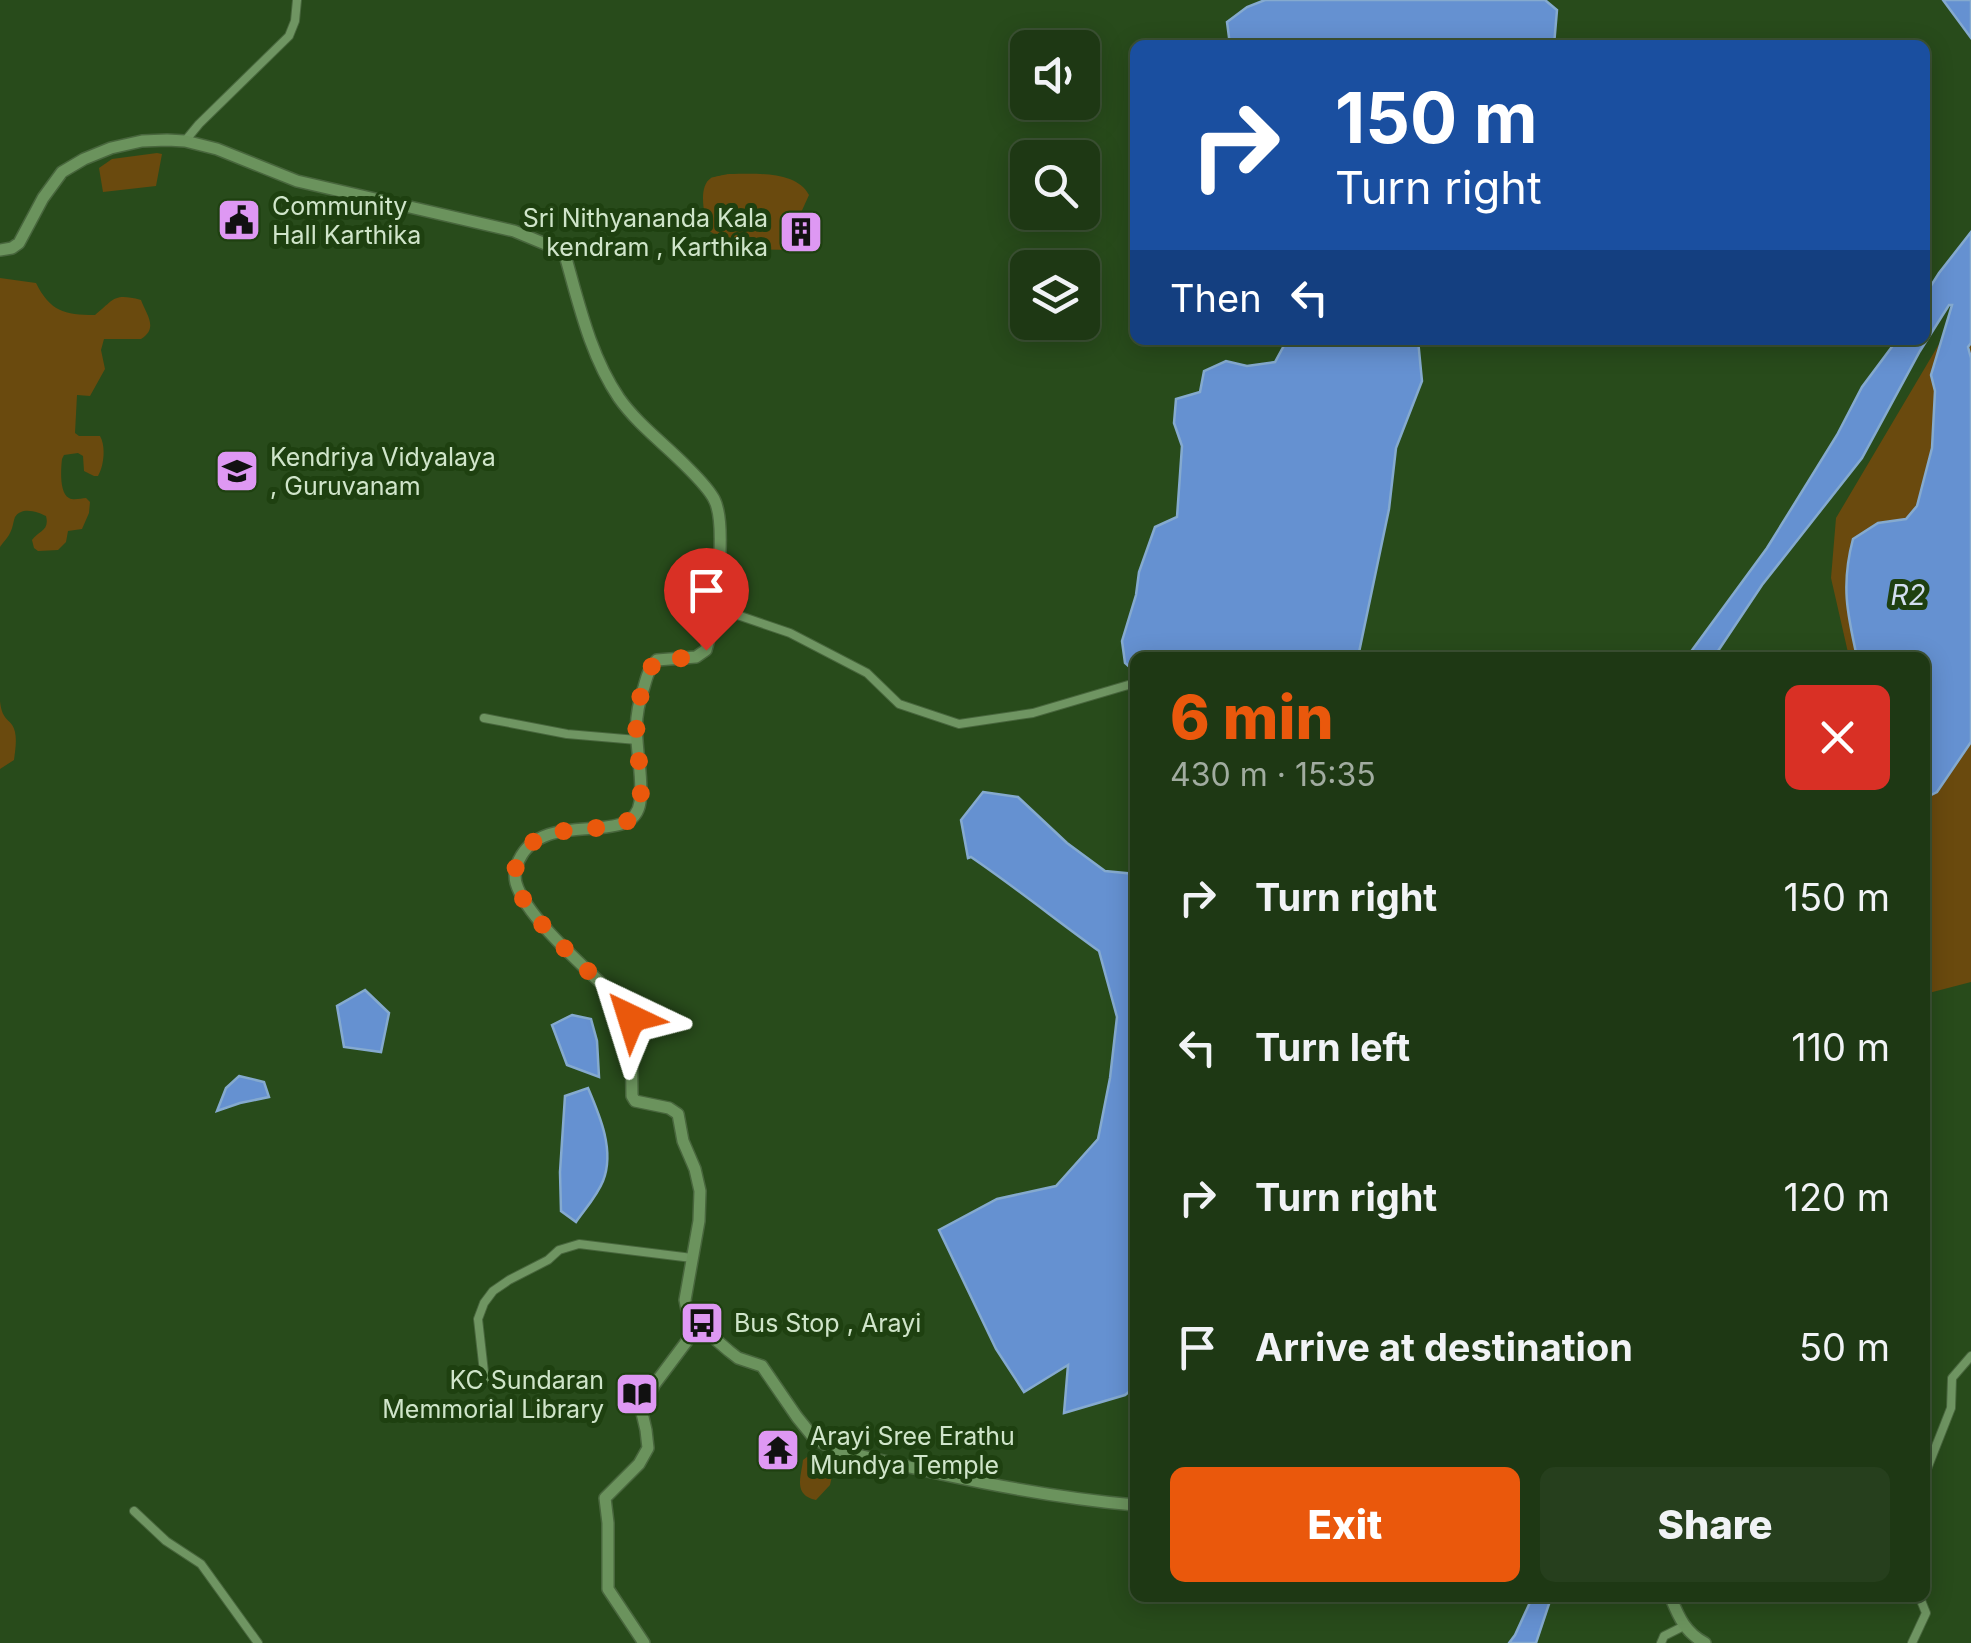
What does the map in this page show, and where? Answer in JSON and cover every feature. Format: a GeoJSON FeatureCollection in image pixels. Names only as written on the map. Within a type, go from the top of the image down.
{"type":"FeatureCollection","features":[{"type":"Feature","properties":{"kind":"main road"},"geometry":{"type":"LineString","coordinates":[[0,250],[19,243],[51,185],[62,172],[84,159],[142,141],[185,141],[217,149],[297,181],[514,231],[565,255],[595,353],[608,381],[629,410],[714,498],[722,536],[714,607],[702,654],[657,660],[650,668],[638,709],[640,803],[635,816],[621,825],[542,836],[525,848],[515,878],[539,919],[628,1009],[635,1101],[670,1108],[678,1114],[700,1191],[699,1221],[685,1300],[687,1310],[728,1352],[762,1366],[814,1438],[833,1449],[994,1485],[1130,1504]]}},
{"type":"Feature","properties":{"kind":"main road"},"geometry":{"type":"LineString","coordinates":[[644,1643],[608,1589],[604,1498],[639,1464],[648,1448],[642,1413],[654,1385],[687,1341],[694,1321]]}},
{"type":"Feature","properties":{"kind":"main road"},"geometry":{"type":"LineString","coordinates":[[1673,1602],[1684,1626],[1705,1643]]}},
{"type":"Feature","properties":{"kind":"street"},"geometry":{"type":"LineString","coordinates":[[185,141],[289,36],[297,0]]}},
{"type":"Feature","properties":{"kind":"street"},"geometry":{"type":"LineString","coordinates":[[714,607],[790,632],[867,673],[899,704],[959,724],[1033,713],[1130,684]]}},
{"type":"Feature","properties":{"kind":"street"},"geometry":{"type":"LineString","coordinates":[[484,718],[568,734],[636,740]]}},
{"type":"Feature","properties":{"kind":"street"},"geometry":{"type":"LineString","coordinates":[[484,1381],[478,1319],[484,1303],[492,1291],[559,1250],[579,1244],[692,1258]]}},
{"type":"Feature","properties":{"kind":"street"},"geometry":{"type":"LineString","coordinates":[[1930,1461],[1951,1408],[1952,1378],[1971,1356]]}},
{"type":"Feature","properties":{"kind":"street"},"geometry":{"type":"LineString","coordinates":[[134,1511],[201,1564],[258,1643]]}},
{"type":"Feature","properties":{"kind":"street"},"geometry":{"type":"LineString","coordinates":[[1912,1643],[1926,1613],[1922,1602]]}},
{"type":"Feature","properties":{"kind":"street"},"geometry":{"type":"LineString","coordinates":[[1661,1643],[1664,1636],[1684,1626]]}},
{"type":"Feature","properties":{"kind":"shaded area"},"geometry":{"type":"Polygon","coordinates":[[[162,154],[156,186],[103,192],[99,168],[112,159],[162,154]]]}},
{"type":"Feature","properties":{"kind":"shaded area"},"geometry":{"type":"Polygon","coordinates":[[[729,174],[773,175],[803,187],[809,195],[794,228],[800,250],[713,249],[711,243],[716,242],[717,236],[708,230],[704,188],[711,178],[729,174]]]}},
{"type":"Feature","properties":{"kind":"shaded area"},"geometry":{"type":"Polygon","coordinates":[[[0,278],[36,283],[59,310],[75,314],[95,315],[119,297],[141,300],[150,321],[149,330],[141,339],[104,339],[101,350],[105,369],[90,396],[77,395],[75,433],[100,436],[103,462],[98,476],[94,476],[84,471],[83,456],[64,455],[61,480],[66,495],[90,502],[82,529],[68,531],[66,542],[58,550],[34,548],[32,540],[47,521],[46,516],[30,511],[15,517],[0,547],[0,278]]]}},
{"type":"Feature","properties":{"kind":"shaded area","name":"R2"},"geometry":{"type":"Polygon","coordinates":[[[1971,290],[1971,982],[1930,993],[1930,652],[1848,652],[1831,578],[1836,518],[1971,290]]]}},
{"type":"Feature","properties":{"kind":"shaded area"},"geometry":{"type":"Polygon","coordinates":[[[0,701],[16,739],[14,760],[0,769],[0,701]]]}},
{"type":"Feature","properties":{"kind":"shaded area"},"geometry":{"type":"Polygon","coordinates":[[[807,1457],[825,1462],[826,1471],[832,1476],[830,1485],[816,1500],[801,1490],[803,1460],[807,1457]]]}},
{"type":"Feature","properties":{"kind":"water"},"geometry":{"type":"Polygon","coordinates":[[[1265,0],[1545,0],[1557,10],[1554,40],[1229,40],[1227,22],[1265,0]]]}},
{"type":"Feature","properties":{"kind":"water"},"geometry":{"type":"Polygon","coordinates":[[[1943,0],[1971,0],[1971,38],[1943,0]]]}},
{"type":"Feature","properties":{"kind":"water","name":"R2"},"geometry":{"type":"Polygon","coordinates":[[[1971,232],[1971,742],[1937,792],[1930,796],[1930,652],[1856,652],[1846,585],[1853,539],[1878,523],[1906,519],[1917,506],[1932,448],[1935,391],[1931,375],[1952,305],[1930,335],[1930,287],[1971,232]]]}},
{"type":"Feature","properties":{"kind":"water"},"geometry":{"type":"Polygon","coordinates":[[[1284,345],[1418,345],[1422,381],[1396,448],[1389,509],[1359,652],[1130,652],[1130,668],[1125,663],[1122,641],[1139,572],[1155,527],[1177,517],[1182,446],[1174,423],[1176,399],[1200,392],[1204,371],[1226,361],[1247,366],[1275,362],[1284,345]]]}},
{"type":"Feature","properties":{"kind":"water","name":"R2"},"geometry":{"type":"Polygon","coordinates":[[[1893,345],[1924,345],[1862,458],[1762,585],[1717,652],[1691,652],[1767,548],[1862,387],[1893,345]]]}},
{"type":"Feature","properties":{"kind":"water"},"geometry":{"type":"Polygon","coordinates":[[[983,792],[1018,797],[1067,843],[1105,871],[1130,874],[1130,1391],[1064,1413],[1068,1365],[1024,1392],[996,1349],[939,1230],[997,1199],[1056,1186],[1098,1139],[1117,1017],[1099,951],[968,858],[961,820],[983,792]]]}},
{"type":"Feature","properties":{"kind":"water"},"geometry":{"type":"Polygon","coordinates":[[[365,990],[389,1013],[381,1052],[344,1047],[337,1006],[365,990]]]}},
{"type":"Feature","properties":{"kind":"water"},"geometry":{"type":"Polygon","coordinates":[[[572,1015],[591,1019],[599,1077],[567,1065],[552,1025],[572,1015]]]}},
{"type":"Feature","properties":{"kind":"water"},"geometry":{"type":"Polygon","coordinates":[[[239,1076],[264,1082],[269,1097],[217,1111],[226,1088],[239,1076]]]}},
{"type":"Feature","properties":{"kind":"water"},"geometry":{"type":"Polygon","coordinates":[[[588,1088],[607,1146],[606,1170],[600,1187],[576,1222],[561,1211],[565,1096],[588,1088]]]}},
{"type":"Feature","properties":{"kind":"water"},"geometry":{"type":"Polygon","coordinates":[[[1530,1602],[1550,1602],[1536,1643],[1509,1643],[1530,1602]]]}},
{"type":"Feature","properties":{"kind":"place","name":"Community Hall Karthika"},"geometry":{"type":"Point","coordinates":[239,220]}},
{"type":"Feature","properties":{"kind":"place","name":"Sri Nithyananda Kala kendram , Karthika"},"geometry":{"type":"Point","coordinates":[801,232]}},
{"type":"Feature","properties":{"kind":"place","name":"Kendriya Vidyalaya , Guruvanam"},"geometry":{"type":"Point","coordinates":[237,471]}},
{"type":"Feature","properties":{"kind":"place","name":"Bus Stop , Arayi"},"geometry":{"type":"Point","coordinates":[702,1323]}},
{"type":"Feature","properties":{"kind":"place","name":"KC Sundaran Memmorial Library"},"geometry":{"type":"Point","coordinates":[637,1394]}},
{"type":"Feature","properties":{"kind":"place","name":"Arayi Sree Erathu Mundya Temple"},"geometry":{"type":"Point","coordinates":[778,1450]}},
{"type":"Feature","properties":{"kind":"route"},"geometry":{"type":"LineString","coordinates":[[631,1018],[628,1009],[539,919],[518,888],[516,868],[525,848],[542,836],[621,825],[635,816],[640,803],[638,709],[650,668],[657,660],[696,657],[706,650]]}}]}
